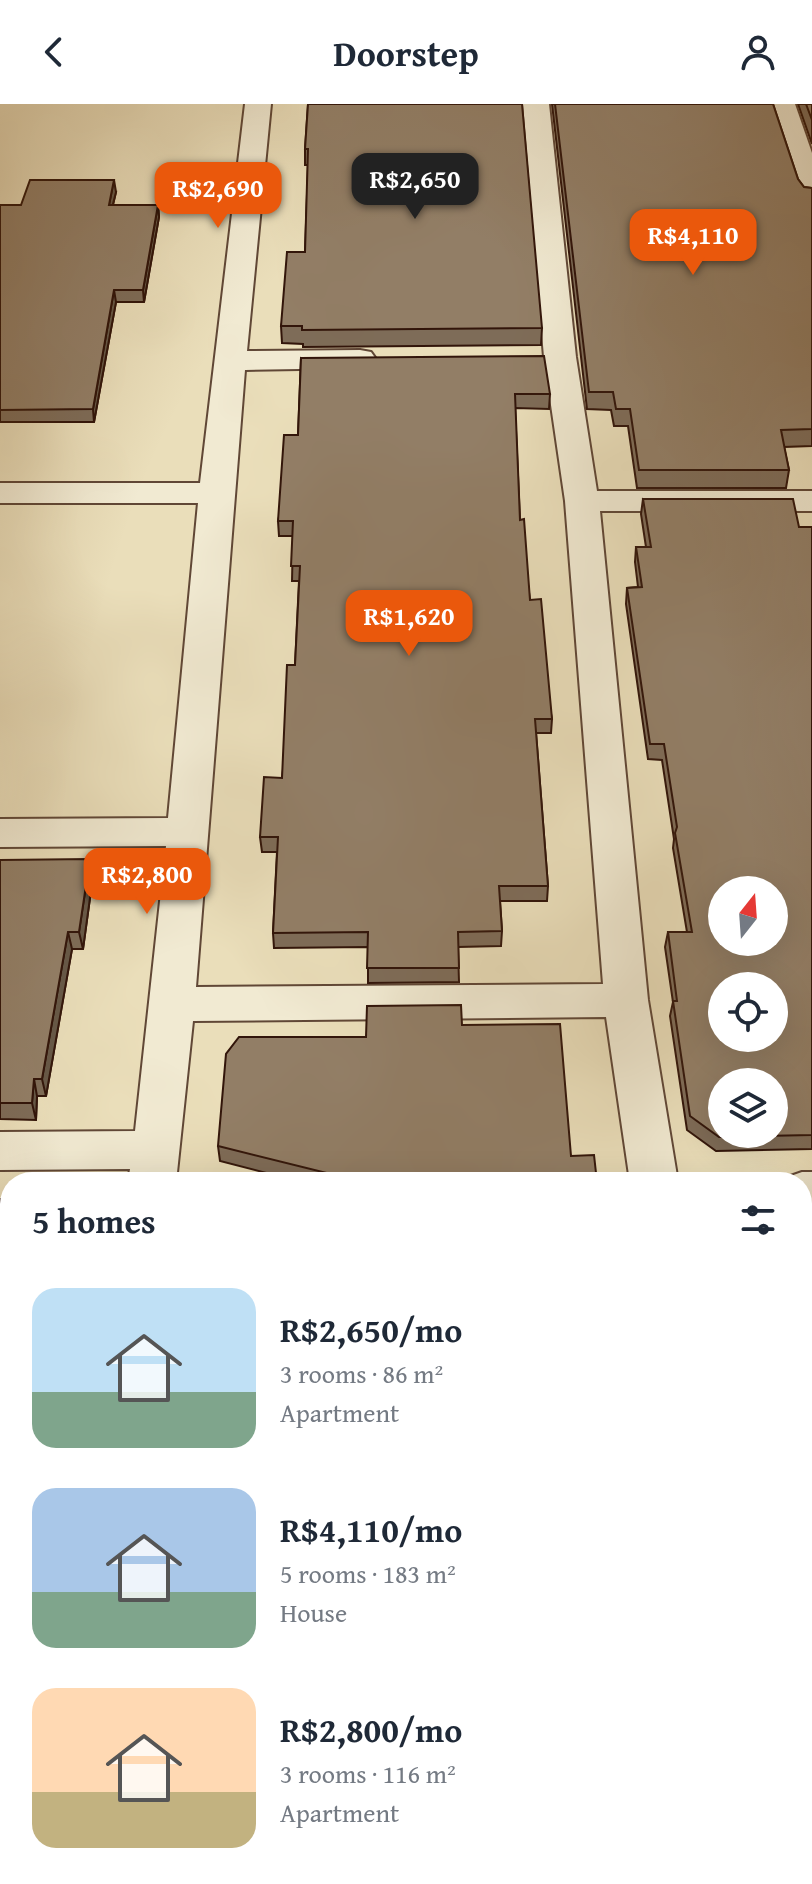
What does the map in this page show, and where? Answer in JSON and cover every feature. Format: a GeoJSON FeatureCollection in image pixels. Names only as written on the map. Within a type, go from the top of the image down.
{"type":"FeatureCollection","features":[{"type":"Feature","properties":{"kind":"street"},"geometry":{"type":"LineString","coordinates":[[0,1151],[154,1166],[173,1004],[216,493],[258,104]]}},
{"type":"Feature","properties":{"kind":"street"},"geometry":{"type":"LineString","coordinates":[[536,104],[544,357],[582,501],[626,1000],[652,1172]]}},
{"type":"Feature","properties":{"kind":"street"},"geometry":{"type":"LineString","coordinates":[[794,113],[812,195]]}},
{"type":"Feature","properties":{"kind":"street"},"geometry":{"type":"LineString","coordinates":[[231,361],[388,359]]}},
{"type":"Feature","properties":{"kind":"street"},"geometry":{"type":"LineString","coordinates":[[0,493],[216,493]]}},
{"type":"Feature","properties":{"kind":"street"},"geometry":{"type":"LineString","coordinates":[[582,501],[812,501]]}},
{"type":"Feature","properties":{"kind":"street"},"geometry":{"type":"LineString","coordinates":[[0,833],[187,832]]}},
{"type":"Feature","properties":{"kind":"street"},"geometry":{"type":"LineString","coordinates":[[173,1004],[626,1000]]}},
{"type":"Feature","properties":{"kind":"building"},"geometry":{"type":"Polygon","coordinates":[[[308,104],[522,104],[542,328],[302,330],[302,326],[281,326],[287,252],[305,252],[308,104]]]}},
{"type":"Feature","properties":{"kind":"building"},"geometry":{"type":"Polygon","coordinates":[[[555,104],[773,104],[798,179],[804,187],[812,188],[812,429],[781,430],[789,470],[639,470],[630,409],[616,409],[613,392],[589,392],[555,104]]]}},
{"type":"Feature","properties":{"kind":"building"},"geometry":{"type":"Polygon","coordinates":[[[806,104],[812,104],[812,120],[806,104]]]}},
{"type":"Feature","properties":{"kind":"building"},"geometry":{"type":"Polygon","coordinates":[[[30,180],[114,180],[109,205],[158,205],[143,290],[114,290],[93,409],[0,410],[0,205],[21,205],[30,180]]]}},
{"type":"Feature","properties":{"kind":"building"},"geometry":{"type":"Polygon","coordinates":[[[544,356],[550,394],[515,394],[520,520],[524,519],[530,600],[541,599],[552,719],[535,719],[548,886],[499,886],[502,931],[458,932],[459,968],[367,968],[368,932],[273,933],[278,837],[260,837],[264,777],[282,778],[287,665],[295,665],[300,566],[291,566],[293,521],[278,521],[284,435],[298,435],[301,358],[544,356]]]}},
{"type":"Feature","properties":{"kind":"building"},"geometry":{"type":"Polygon","coordinates":[[[643,499],[793,499],[799,527],[812,527],[812,1135],[788,1136],[788,1068],[708,1068],[708,1129],[690,1116],[673,1001],[677,1001],[668,932],[692,932],[664,744],[650,744],[627,588],[642,587],[636,547],[651,547],[643,499]]]}},
{"type":"Feature","properties":{"kind":"building"},"geometry":{"type":"Polygon","coordinates":[[[90,859],[79,932],[68,932],[42,1079],[34,1079],[32,1103],[0,1103],[0,860],[90,859]]]}},
{"type":"Feature","properties":{"kind":"building"},"geometry":{"type":"Polygon","coordinates":[[[461,1005],[462,1025],[560,1024],[571,1156],[594,1155],[596,1172],[323,1172],[218,1146],[226,1054],[239,1037],[366,1037],[367,1006],[461,1005]]]}}]}
